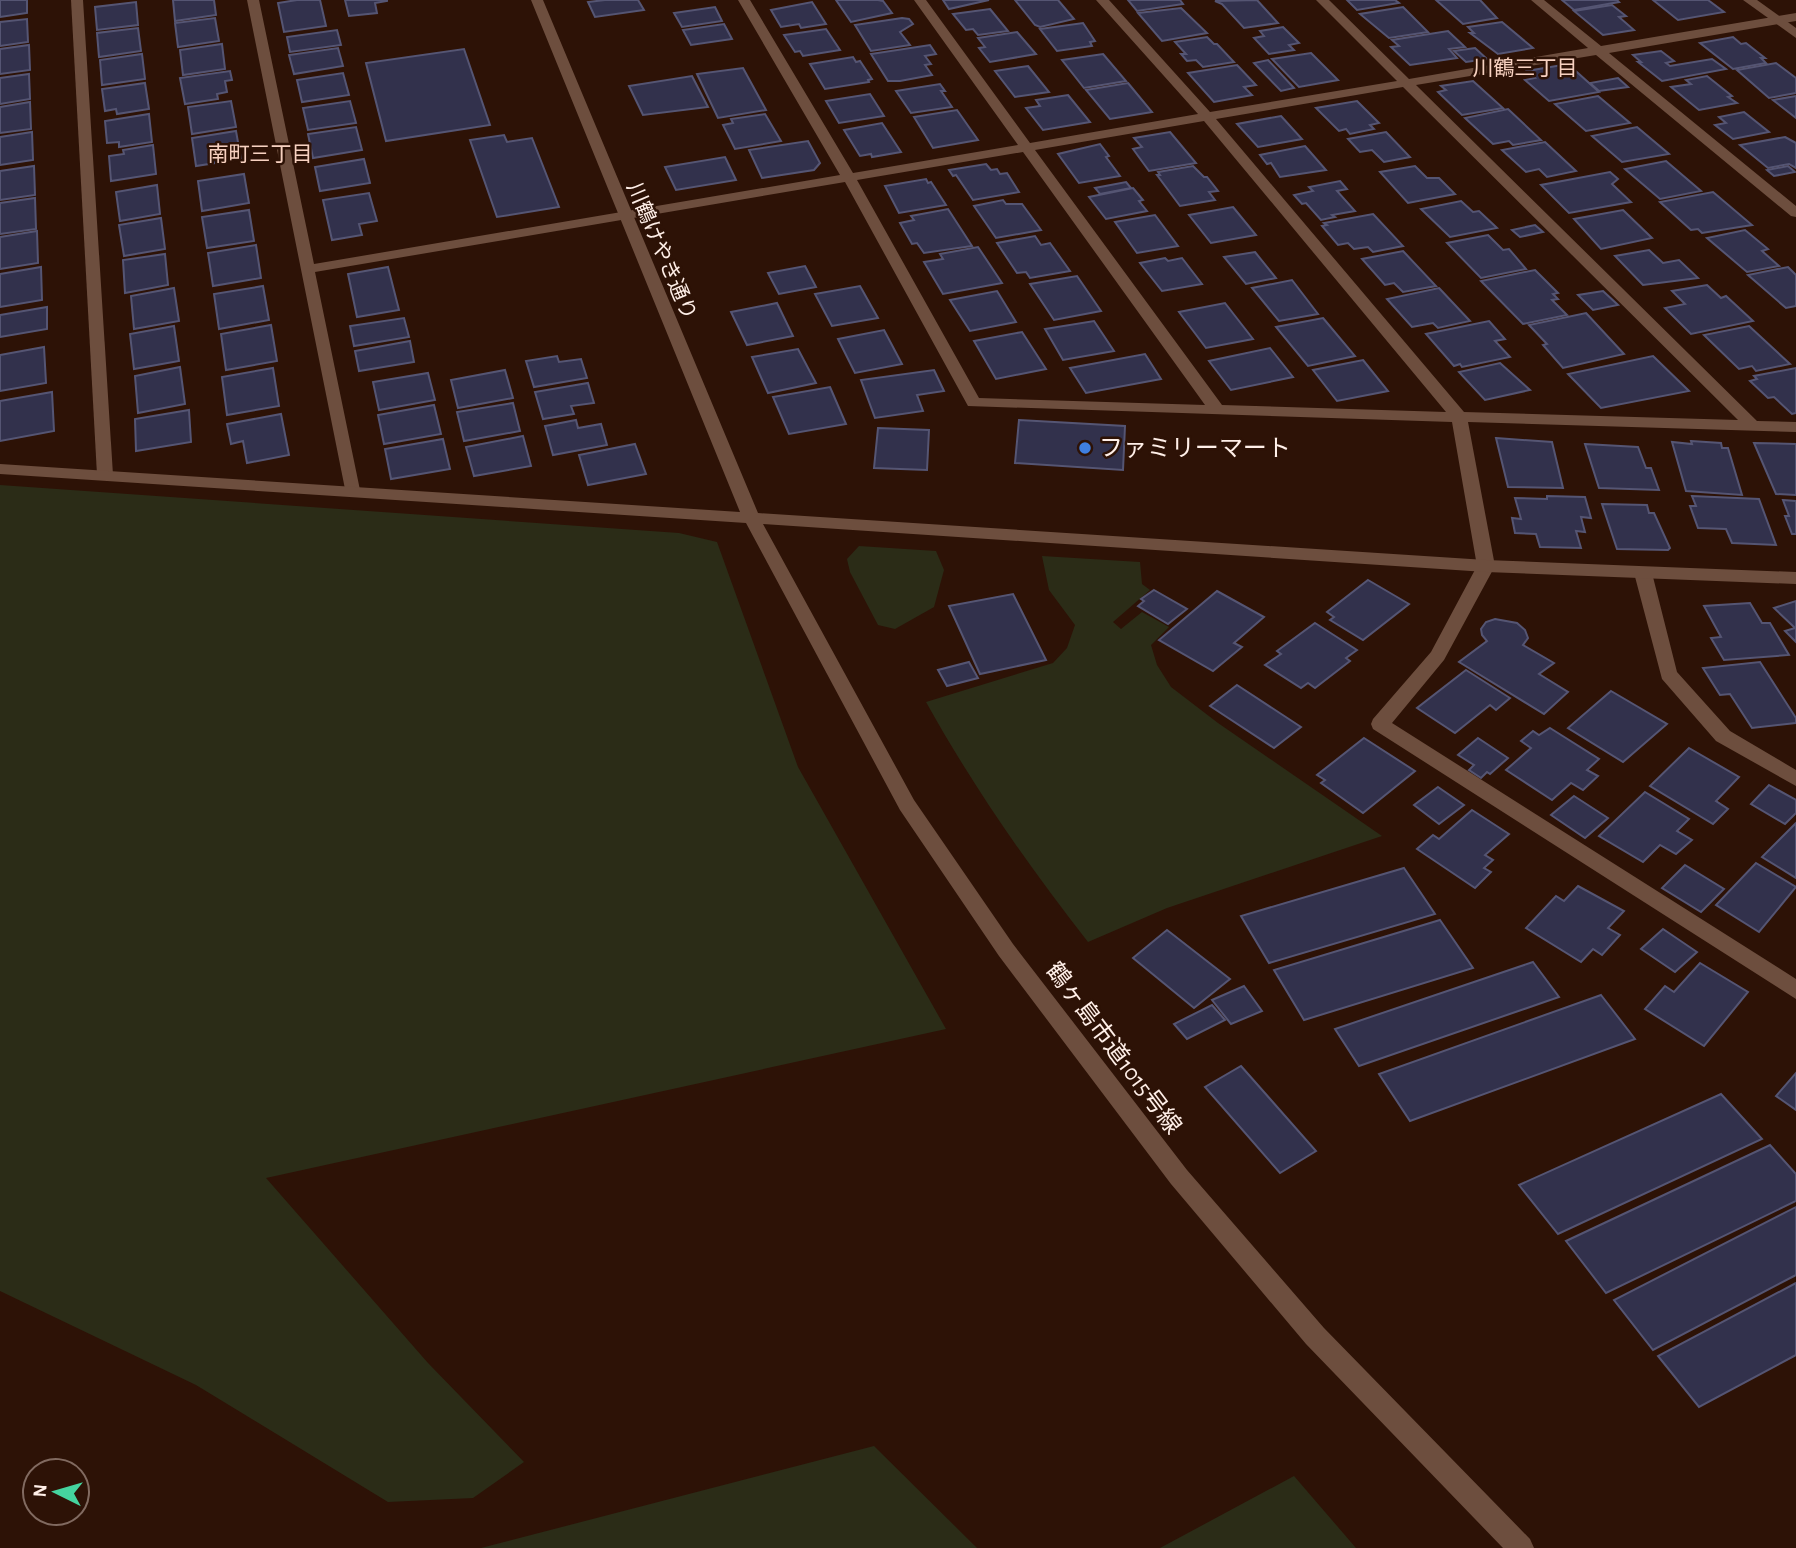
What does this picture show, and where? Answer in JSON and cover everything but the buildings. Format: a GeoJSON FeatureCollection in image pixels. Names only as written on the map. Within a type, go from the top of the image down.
{"type":"FeatureCollection","features":[{"type":"Feature","properties":{"kind":"street"},"geometry":{"type":"LineString","coordinates":[[77,0],[105,475]]}},
{"type":"Feature","properties":{"kind":"street"},"geometry":{"type":"LineString","coordinates":[[253,0],[352,490]]}},
{"type":"Feature","properties":{"kind":"street","name":"川鶴けやき通り"},"geometry":{"type":"LineString","coordinates":[[537,0],[623,214],[751,517]]}},
{"type":"Feature","properties":{"kind":"street"},"geometry":{"type":"LineString","coordinates":[[744,0],[848,176],[974,403],[1796,427]]}},
{"type":"Feature","properties":{"kind":"street"},"geometry":{"type":"LineString","coordinates":[[920,0],[1217,410]]}},
{"type":"Feature","properties":{"kind":"street"},"geometry":{"type":"LineString","coordinates":[[1102,0],[1206,117],[1459,417],[1486,566],[1438,656],[1380,724],[1796,990]]}},
{"type":"Feature","properties":{"kind":"street"},"geometry":{"type":"LineString","coordinates":[[1322,0],[1752,425]]}},
{"type":"Feature","properties":{"kind":"street"},"geometry":{"type":"LineString","coordinates":[[1537,0],[1796,213]]}},
{"type":"Feature","properties":{"kind":"street"},"geometry":{"type":"LineString","coordinates":[[1749,0],[1796,34]]}},
{"type":"Feature","properties":{"kind":"street"},"geometry":{"type":"LineString","coordinates":[[309,269],[1597,49],[1796,18]]}},
{"type":"Feature","properties":{"kind":"street"},"geometry":{"type":"LineString","coordinates":[[0,469],[1486,566],[1796,578]]}},
{"type":"Feature","properties":{"kind":"street","name":"鶴ヶ島市道1015号線"},"geometry":{"type":"LineString","coordinates":[[751,517],[907,805],[1006,950],[1179,1177],[1306,1325],[1521,1548]]}},
{"type":"Feature","properties":{"kind":"street"},"geometry":{"type":"LineString","coordinates":[[1643,573],[1668,674],[1723,736],[1796,779]]}},
{"type":"Feature","properties":{"kind":"green space"},"geometry":{"type":"Polygon","coordinates":[[[0,485],[679,533],[717,542],[798,767],[946,1029],[266,1178],[428,1363],[524,1462],[473,1498],[388,1502],[196,1385],[0,1291],[0,485]]]}},
{"type":"Feature","properties":{"kind":"green space"},"geometry":{"type":"Polygon","coordinates":[[[859,546],[936,551],[944,570],[934,607],[895,629],[878,625],[850,572],[847,559],[859,546]]]}},
{"type":"Feature","properties":{"kind":"green space"},"geometry":{"type":"Polygon","coordinates":[[[1042,556],[1140,562],[1142,584],[1150,590],[1113,622],[1121,629],[1142,612],[1169,627],[1151,645],[1157,665],[1171,687],[1218,723],[1382,836],[1167,908],[1088,942],[1002,825],[926,702],[1053,663],[1067,648],[1075,625],[1049,590],[1042,556]]]}},
{"type":"Feature","properties":{"kind":"green space"},"geometry":{"type":"Polygon","coordinates":[[[874,1446],[977,1548],[481,1548],[874,1446]]]}},
{"type":"Feature","properties":{"kind":"green space"},"geometry":{"type":"Polygon","coordinates":[[[1294,1476],[1356,1548],[1160,1548],[1294,1476]]]}},
{"type":"Feature","properties":{"kind":"place","name":"ファミリーマート"},"geometry":{"type":"Point","coordinates":[1085,448]}},
{"type":"Feature","properties":{"kind":"district","name":"川鶴三丁目"},"geometry":{"type":"Point","coordinates":[1525,68]}},
{"type":"Feature","properties":{"kind":"district","name":"南町三丁目"},"geometry":{"type":"Point","coordinates":[260,154]}}]}
